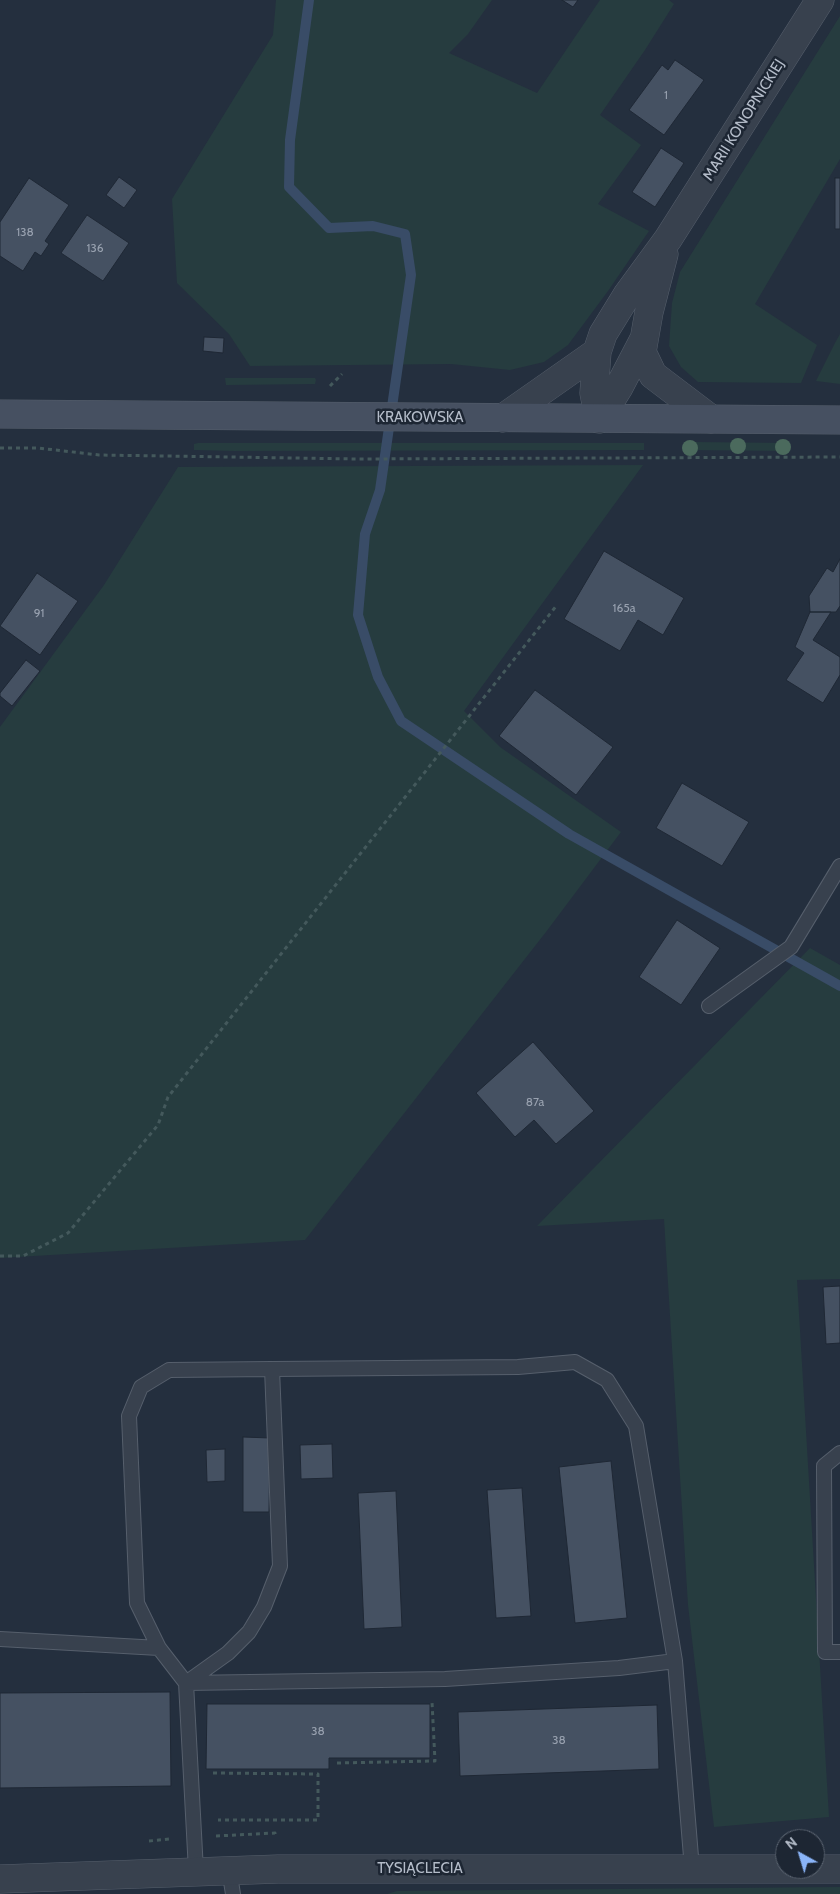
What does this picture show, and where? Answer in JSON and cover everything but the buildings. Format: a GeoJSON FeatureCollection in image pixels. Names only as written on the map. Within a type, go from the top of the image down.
{"type":"FeatureCollection","features":[{"type":"Feature","properties":{"kind":"main road","name":"KRAKOWSKA"},"geometry":{"type":"LineString","coordinates":[[0,414],[840,420]]}},
{"type":"Feature","properties":{"kind":"street","name":"MARII KONOPNICKIEJ"},"geometry":{"type":"LineString","coordinates":[[599,419],[594,393],[597,352],[604,334],[619,308],[668,239],[820,0]]}},
{"type":"Feature","properties":{"kind":"street","name":"MARII KONOPNICKIEJ"},"geometry":{"type":"LineString","coordinates":[[668,239],[642,352],[654,375],[711,419]]}},
{"type":"Feature","properties":{"kind":"street","name":"MARII KONOPNICKIEJ"},"geometry":{"type":"LineString","coordinates":[[599,419],[619,387],[644,339]]}},
{"type":"Feature","properties":{"kind":"street"},"geometry":{"type":"LineString","coordinates":[[503,418],[597,352]]}},
{"type":"Feature","properties":{"kind":"street","name":"TYSIĄCLECIA"},"geometry":{"type":"LineString","coordinates":[[0,1879],[196,1871],[231,1882],[692,1869],[840,1869]]}},
{"type":"Feature","properties":{"kind":"lane"},"geometry":{"type":"LineString","coordinates":[[709,1006],[791,946],[840,866]]}},
{"type":"Feature","properties":{"kind":"lane"},"geometry":{"type":"LineString","coordinates":[[196,1871],[186,1683],[159,1648],[138,1603],[129,1416],[141,1387],[169,1370],[518,1367],[576,1362],[607,1380],[636,1426],[675,1660],[692,1869]]}},
{"type":"Feature","properties":{"kind":"lane"},"geometry":{"type":"LineString","coordinates":[[186,1683],[228,1653],[249,1632],[264,1607],[280,1566],[272,1369]]}},
{"type":"Feature","properties":{"kind":"lane"},"geometry":{"type":"LineString","coordinates":[[840,1453],[824,1466],[825,1652],[840,1652]]}},
{"type":"Feature","properties":{"kind":"lane"},"geometry":{"type":"LineString","coordinates":[[0,1639],[159,1648]]}},
{"type":"Feature","properties":{"kind":"lane"},"geometry":{"type":"LineString","coordinates":[[186,1683],[444,1679],[619,1668],[675,1660]]}},
{"type":"Feature","properties":{"kind":"path"},"geometry":{"type":"LineString","coordinates":[[0,448],[38,448],[117,455],[359,459],[840,457]]}},
{"type":"Feature","properties":{"kind":"path"},"geometry":{"type":"LineString","coordinates":[[0,1256],[23,1256],[68,1233],[158,1125],[168,1097],[557,605]]}},
{"type":"Feature","properties":{"kind":"path"},"geometry":{"type":"LineString","coordinates":[[337,1763],[435,1761],[432,1701],[423,1698]]}},
{"type":"Feature","properties":{"kind":"path"},"geometry":{"type":"LineString","coordinates":[[193,1820],[318,1820],[318,1774],[207,1773]]}},
{"type":"Feature","properties":{"kind":"path"},"geometry":{"type":"LineString","coordinates":[[219,1836],[275,1833]]}},
{"type":"Feature","properties":{"kind":"green space"},"geometry":{"type":"Polygon","coordinates":[[[276,0],[492,0],[468,34],[449,53],[537,93],[600,0],[669,0],[674,4],[600,115],[641,145],[598,204],[649,231],[568,345],[544,362],[510,370],[451,364],[250,366],[229,334],[177,283],[172,199],[273,35],[276,0]]]}},
{"type":"Feature","properties":{"kind":"green space"},"geometry":{"type":"Polygon","coordinates":[[[840,16],[840,159],[755,304],[817,345],[801,383],[698,382],[681,367],[669,346],[672,303],[680,272],[840,16]]]}},
{"type":"Feature","properties":{"kind":"green space"},"geometry":{"type":"Polygon","coordinates":[[[840,334],[840,384],[816,381],[835,343],[840,334]]]}},
{"type":"Feature","properties":{"kind":"green space"},"geometry":{"type":"Polygon","coordinates":[[[225,378],[315,378],[316,380],[315,384],[226,385],[225,378]]]}},
{"type":"Feature","properties":{"kind":"green space"},"geometry":{"type":"Polygon","coordinates":[[[694,442],[787,443],[789,446],[786,451],[684,450],[687,444],[694,442]]]}},
{"type":"Feature","properties":{"kind":"green space"},"geometry":{"type":"Polygon","coordinates":[[[644,443],[644,450],[194,450],[194,444],[644,443]]]}},
{"type":"Feature","properties":{"kind":"green space"},"geometry":{"type":"Polygon","coordinates":[[[643,465],[464,711],[500,747],[621,832],[546,932],[305,1240],[0,1258],[0,727],[104,585],[178,467],[643,465]]]}},
{"type":"Feature","properties":{"kind":"green space"},"geometry":{"type":"Polygon","coordinates":[[[810,948],[840,965],[840,1279],[797,1280],[829,1817],[714,1827],[688,1605],[664,1219],[537,1226],[810,948]]]}},
{"type":"Feature","properties":{"kind":"green space"},"geometry":{"type":"Polygon","coordinates":[[[840,1887],[840,1894],[387,1894],[397,1891],[840,1887]]]}},
{"type":"Feature","properties":{"kind":"waterway"},"geometry":{"type":"LineString","coordinates":[[309,0],[290,140],[289,187],[329,228],[373,226],[405,234],[411,275],[380,490],[365,534],[358,615],[378,677],[401,721],[569,834],[840,986]]}}]}
